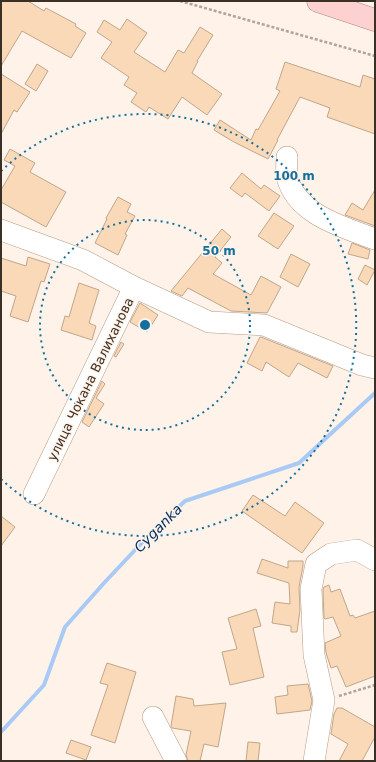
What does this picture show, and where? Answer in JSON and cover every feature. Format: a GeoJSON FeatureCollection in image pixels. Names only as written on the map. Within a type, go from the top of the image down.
{"type":"FeatureCollection","features":[{"type":"Feature","properties":{"kind":"main road"},"geometry":{"type":"LineString","coordinates":[[318,1],[375,20]]}},
{"type":"Feature","properties":{"kind":"street"},"geometry":{"type":"LineString","coordinates":[[287,157],[287,175],[295,196],[314,212],[339,225],[375,240]]}},
{"type":"Feature","properties":{"kind":"street","name":"улица Чокана Валиханова"},"geometry":{"type":"LineString","coordinates":[[1,230],[83,260],[134,287],[34,494]]}},
{"type":"Feature","properties":{"kind":"street"},"geometry":{"type":"LineString","coordinates":[[134,287],[208,322],[264,325],[362,365],[375,368]]}},
{"type":"Feature","properties":{"kind":"street"},"geometry":{"type":"LineString","coordinates":[[314,761],[324,700],[314,655],[311,589],[316,564],[331,554],[357,550],[375,560]]}},
{"type":"Feature","properties":{"kind":"street"},"geometry":{"type":"LineString","coordinates":[[153,717],[176,761]]}},
{"type":"Feature","properties":{"kind":"path"},"geometry":{"type":"LineString","coordinates":[[180,1],[375,56]]}},
{"type":"Feature","properties":{"kind":"path"},"geometry":{"type":"LineString","coordinates":[[324,700],[359,691],[375,685]]}},
{"type":"Feature","properties":{"kind":"building"},"geometry":{"type":"Polygon","coordinates":[[[1,1],[28,1],[44,11],[46,8],[76,24],[75,26],[86,33],[71,58],[22,31],[1,66],[1,1]]]}},
{"type":"Feature","properties":{"kind":"building"},"geometry":{"type":"Polygon","coordinates":[[[127,19],[147,33],[134,52],[165,72],[178,50],[184,53],[200,27],[213,35],[197,61],[192,73],[222,94],[207,115],[182,97],[168,119],[149,107],[146,112],[131,102],[137,93],[124,85],[129,77],[101,58],[112,42],[97,32],[104,20],[120,30],[127,19]]]}},
{"type":"Feature","properties":{"kind":"building"},"geometry":{"type":"Polygon","coordinates":[[[285,62],[360,87],[363,75],[375,79],[375,134],[327,117],[330,108],[300,97],[268,159],[214,130],[220,120],[251,140],[256,129],[258,130],[280,91],[276,89],[285,62]]]}},
{"type":"Feature","properties":{"kind":"building"},"geometry":{"type":"Polygon","coordinates":[[[37,64],[48,71],[36,91],[25,84],[37,64]]]}},
{"type":"Feature","properties":{"kind":"building"},"geometry":{"type":"Polygon","coordinates":[[[1,74],[30,92],[17,112],[14,110],[1,134],[1,74]]]}},
{"type":"Feature","properties":{"kind":"building"},"geometry":{"type":"Polygon","coordinates":[[[10,149],[35,163],[30,172],[66,192],[46,227],[1,202],[1,190],[15,166],[4,160],[10,149]]]}},
{"type":"Feature","properties":{"kind":"building"},"geometry":{"type":"Polygon","coordinates":[[[242,173],[261,189],[264,185],[280,196],[269,211],[245,193],[242,197],[230,188],[242,173]]]}},
{"type":"Feature","properties":{"kind":"building"},"geometry":{"type":"Polygon","coordinates":[[[375,190],[375,226],[345,215],[352,203],[363,210],[375,190]]]}},
{"type":"Feature","properties":{"kind":"building"},"geometry":{"type":"Polygon","coordinates":[[[118,197],[131,204],[127,212],[135,216],[125,234],[127,235],[118,255],[95,243],[107,219],[106,218],[118,197]]]}},
{"type":"Feature","properties":{"kind":"building"},"geometry":{"type":"Polygon","coordinates":[[[274,213],[294,226],[278,249],[258,236],[274,213]]]}},
{"type":"Feature","properties":{"kind":"building"},"geometry":{"type":"Polygon","coordinates":[[[222,229],[231,237],[215,257],[222,263],[213,274],[251,295],[261,276],[281,287],[267,313],[231,311],[188,288],[182,296],[171,291],[222,229]]]}},
{"type":"Feature","properties":{"kind":"building"},"geometry":{"type":"Polygon","coordinates":[[[352,243],[370,250],[368,259],[348,254],[352,243]]]}},
{"type":"Feature","properties":{"kind":"building"},"geometry":{"type":"Polygon","coordinates":[[[291,254],[310,264],[298,287],[280,277],[291,254]]]}},
{"type":"Feature","properties":{"kind":"building"},"geometry":{"type":"Polygon","coordinates":[[[28,257],[50,264],[44,282],[41,281],[28,322],[10,316],[16,296],[1,291],[1,258],[26,266],[28,257]]]}},
{"type":"Feature","properties":{"kind":"building"},"geometry":{"type":"Polygon","coordinates":[[[365,265],[375,270],[367,285],[358,279],[365,265]]]}},
{"type":"Feature","properties":{"kind":"building"},"geometry":{"type":"Polygon","coordinates":[[[79,283],[99,290],[89,323],[96,326],[92,340],[61,330],[65,316],[69,317],[79,283]]]}},
{"type":"Feature","properties":{"kind":"building"},"geometry":{"type":"Polygon","coordinates":[[[140,303],[158,315],[147,332],[130,322],[140,303]]]}},
{"type":"Feature","properties":{"kind":"building"},"geometry":{"type":"Polygon","coordinates":[[[260,337],[333,366],[327,378],[298,363],[289,377],[266,362],[262,371],[247,363],[260,337]]]}},
{"type":"Feature","properties":{"kind":"building"},"geometry":{"type":"Polygon","coordinates":[[[121,342],[124,344],[116,357],[114,356],[121,342]]]}},
{"type":"Feature","properties":{"kind":"building"},"geometry":{"type":"Polygon","coordinates":[[[102,381],[105,384],[96,398],[104,404],[89,427],[82,422],[102,381]]]}},
{"type":"Feature","properties":{"kind":"building"},"geometry":{"type":"Polygon","coordinates":[[[253,495],[285,516],[295,502],[324,523],[302,553],[242,511],[253,495]]]}},
{"type":"Feature","properties":{"kind":"building"},"geometry":{"type":"Polygon","coordinates":[[[1,516],[15,527],[1,546],[1,516]]]}},
{"type":"Feature","properties":{"kind":"building"},"geometry":{"type":"Polygon","coordinates":[[[262,559],[288,568],[288,561],[303,561],[299,587],[300,610],[297,632],[291,632],[291,626],[272,623],[275,602],[290,604],[289,583],[257,573],[262,559]]]}},
{"type":"Feature","properties":{"kind":"building"},"geometry":{"type":"Polygon","coordinates":[[[329,585],[331,592],[340,589],[350,616],[353,615],[355,618],[375,611],[375,676],[346,687],[337,666],[331,668],[326,653],[325,643],[341,636],[333,617],[324,618],[323,590],[324,587],[329,585]]]}},
{"type":"Feature","properties":{"kind":"building"},"geometry":{"type":"Polygon","coordinates":[[[256,609],[261,626],[253,628],[264,677],[230,685],[222,652],[237,649],[228,618],[256,609]]]}},
{"type":"Feature","properties":{"kind":"building"},"geometry":{"type":"Polygon","coordinates":[[[107,663],[136,672],[115,743],[91,735],[108,685],[100,683],[107,663]]]}},
{"type":"Feature","properties":{"kind":"building"},"geometry":{"type":"Polygon","coordinates":[[[308,684],[312,701],[310,710],[277,714],[275,697],[288,695],[287,686],[308,684]]]}},
{"type":"Feature","properties":{"kind":"building"},"geometry":{"type":"Polygon","coordinates":[[[176,696],[193,699],[194,706],[226,703],[218,747],[204,744],[200,761],[188,761],[186,755],[191,731],[172,728],[171,726],[176,696]]]}},
{"type":"Feature","properties":{"kind":"building"},"geometry":{"type":"Polygon","coordinates":[[[337,708],[342,708],[375,727],[375,737],[362,761],[339,761],[348,744],[331,734],[334,714],[337,708]]]}},
{"type":"Feature","properties":{"kind":"building"},"geometry":{"type":"Polygon","coordinates":[[[71,740],[91,747],[86,760],[66,753],[71,740]]]}},
{"type":"Feature","properties":{"kind":"building"},"geometry":{"type":"Polygon","coordinates":[[[248,742],[260,743],[258,761],[246,761],[248,742]]]}},
{"type":"Feature","properties":{"kind":"waterway","name":"Cyganka"},"geometry":{"type":"LineString","coordinates":[[1,732],[44,685],[65,627],[152,532],[185,501],[299,463],[375,393]]}}]}
